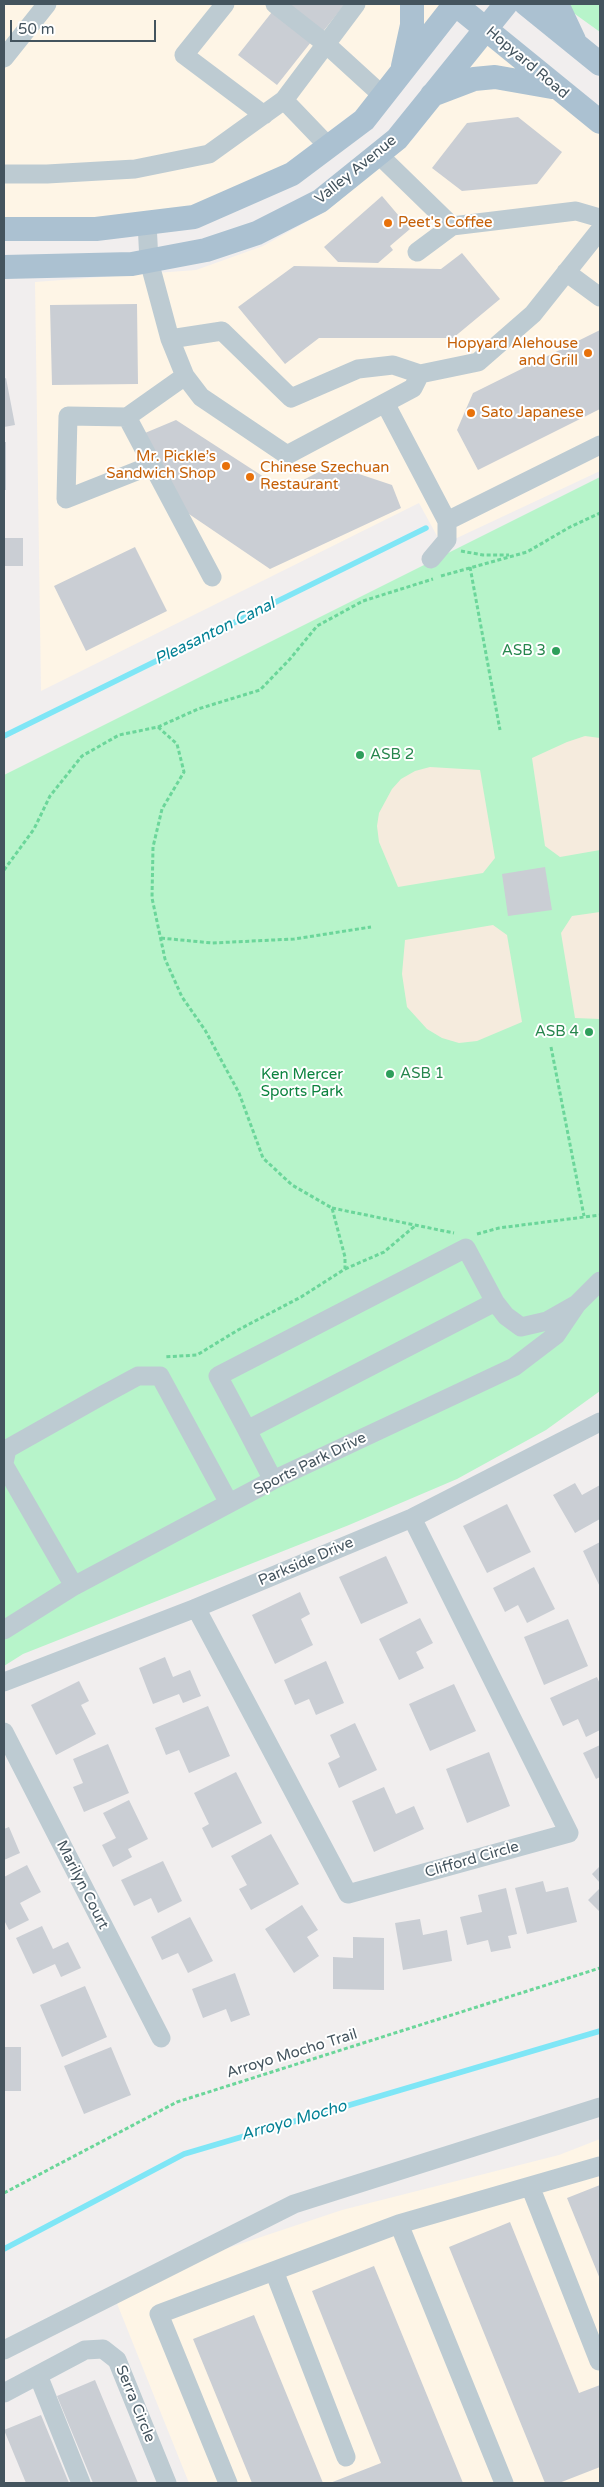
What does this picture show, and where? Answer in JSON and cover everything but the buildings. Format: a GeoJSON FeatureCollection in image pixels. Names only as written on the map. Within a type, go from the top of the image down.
{"type":"FeatureCollection","features":[{"type":"Feature","properties":{"kind":"main road"},"geometry":{"type":"LineString","coordinates":[[401,72],[412,25],[412,4]]}},
{"type":"Feature","properties":{"kind":"main road"},"geometry":{"type":"LineString","coordinates":[[4,229],[96,229],[194,217],[292,174],[364,120],[455,4]]}},
{"type":"Feature","properties":{"kind":"main road","name":"Hopyard Road"},"geometry":{"type":"LineString","coordinates":[[455,4],[600,122]]}},
{"type":"Feature","properties":{"kind":"main road","name":"Valley Avenue"},"geometry":{"type":"LineString","coordinates":[[4,267],[132,264],[206,250],[257,233],[320,201],[396,139],[506,4]]}},
{"type":"Feature","properties":{"kind":"main road"},"geometry":{"type":"LineString","coordinates":[[526,4],[600,64]]}},
{"type":"Feature","properties":{"kind":"main road"},"geometry":{"type":"LineString","coordinates":[[557,4],[577,46]]}},
{"type":"Feature","properties":{"kind":"main road"},"geometry":{"type":"LineString","coordinates":[[431,96],[474,79],[495,77],[555,87]]}},
{"type":"Feature","properties":{"kind":"street"},"geometry":{"type":"LineString","coordinates":[[4,58],[47,4]]}},
{"type":"Feature","properties":{"kind":"street"},"geometry":{"type":"LineString","coordinates":[[225,4],[184,55],[264,115]]}},
{"type":"Feature","properties":{"kind":"street"},"geometry":{"type":"LineString","coordinates":[[275,4],[326,44],[383,96]]}},
{"type":"Feature","properties":{"kind":"street"},"geometry":{"type":"LineString","coordinates":[[4,174],[47,174],[135,169],[209,154],[284,100],[356,4]]}},
{"type":"Feature","properties":{"kind":"street"},"geometry":{"type":"LineString","coordinates":[[284,100],[329,147]]}},
{"type":"Feature","properties":{"kind":"street"},"geometry":{"type":"LineString","coordinates":[[378,154],[452,226]]}},
{"type":"Feature","properties":{"kind":"street"},"geometry":{"type":"LineString","coordinates":[[417,252],[452,226],[576,211],[600,218]]}},
{"type":"Feature","properties":{"kind":"street"},"geometry":{"type":"LineString","coordinates":[[147,223],[148,261],[170,339],[184,376],[201,396],[287,455],[413,388],[420,374]]}},
{"type":"Feature","properties":{"kind":"street"},"geometry":{"type":"LineString","coordinates":[[170,339],[222,332],[291,398],[358,369],[393,365],[420,374],[478,362],[533,314],[600,230]]}},
{"type":"Feature","properties":{"kind":"street"},"geometry":{"type":"LineString","coordinates":[[566,272],[600,297]]}},
{"type":"Feature","properties":{"kind":"street"},"geometry":{"type":"LineString","coordinates":[[152,465],[66,499],[68,416],[127,417],[184,376]]}},
{"type":"Feature","properties":{"kind":"street"},"geometry":{"type":"LineString","coordinates":[[385,403],[447,520],[447,540],[436,553]]}},
{"type":"Feature","properties":{"kind":"street"},"geometry":{"type":"LineString","coordinates":[[127,417],[212,577]]}},
{"type":"Feature","properties":{"kind":"street"},"geometry":{"type":"LineString","coordinates":[[447,520],[600,445]]}},
{"type":"Feature","properties":{"kind":"street"},"geometry":{"type":"LineString","coordinates":[[273,1480],[218,1376],[466,1248],[495,1302],[506,1316],[521,1326],[547,1321],[577,1304]]}},
{"type":"Feature","properties":{"kind":"street","name":"Sports Park Drive"},"geometry":{"type":"LineString","coordinates":[[4,1630],[74,1586],[273,1480],[514,1367],[556,1335],[577,1304],[600,1281]]}},
{"type":"Feature","properties":{"kind":"street"},"geometry":{"type":"LineString","coordinates":[[247,1430],[495,1302]]}},
{"type":"Feature","properties":{"kind":"street"},"geometry":{"type":"LineString","coordinates":[[74,1586],[4,1464],[7,1449],[138,1376],[160,1376],[229,1503]]}},
{"type":"Feature","properties":{"kind":"street","name":"Parkside Drive"},"geometry":{"type":"LineString","coordinates":[[4,1682],[196,1608],[412,1518],[600,1422]]}},
{"type":"Feature","properties":{"kind":"street","name":"Clifford Circle"},"geometry":{"type":"LineString","coordinates":[[196,1608],[348,1894],[569,1833],[412,1518]]}},
{"type":"Feature","properties":{"kind":"street","name":"Marilyn Court"},"geometry":{"type":"LineString","coordinates":[[4,1732],[161,2038]]}},
{"type":"Feature","properties":{"kind":"street"},"geometry":{"type":"LineString","coordinates":[[4,2350],[294,2204],[600,2107]]}},
{"type":"Feature","properties":{"kind":"street"},"geometry":{"type":"LineString","coordinates":[[228,2483],[159,2314],[399,2224],[600,2166]]}},
{"type":"Feature","properties":{"kind":"street"},"geometry":{"type":"LineString","coordinates":[[530,2186],[599,2361]]}},
{"type":"Feature","properties":{"kind":"street"},"geometry":{"type":"LineString","coordinates":[[399,2224],[504,2483]]}},
{"type":"Feature","properties":{"kind":"street"},"geometry":{"type":"LineString","coordinates":[[274,2271],[346,2457]]}},
{"type":"Feature","properties":{"kind":"street","name":"Serra Circle"},"geometry":{"type":"LineString","coordinates":[[4,2393],[85,2350],[104,2348],[117,2360],[167,2483]]}},
{"type":"Feature","properties":{"kind":"street"},"geometry":{"type":"LineString","coordinates":[[38,2375],[81,2483]]}},
{"type":"Feature","properties":{"kind":"path"},"geometry":{"type":"LineString","coordinates":[[4,870],[34,829],[50,796],[82,756],[120,735],[158,727],[198,709],[260,690],[290,659],[316,626],[363,601],[470,567],[527,552],[570,527],[600,513]]}},
{"type":"Feature","properties":{"kind":"path"},"geometry":{"type":"LineString","coordinates":[[436,553],[515,555]]}},
{"type":"Feature","properties":{"kind":"path"},"geometry":{"type":"LineString","coordinates":[[470,567],[500,730]]}},
{"type":"Feature","properties":{"kind":"path"},"geometry":{"type":"LineString","coordinates":[[158,727],[177,744],[184,772],[162,809],[153,847],[152,898],[165,960],[182,997],[205,1030],[239,1093],[263,1158],[292,1185],[332,1208],[459,1234]]}},
{"type":"Feature","properties":{"kind":"path"},"geometry":{"type":"LineString","coordinates":[[161,938],[212,943],[294,939],[371,927]]}},
{"type":"Feature","properties":{"kind":"path"},"geometry":{"type":"LineString","coordinates":[[551,1047],[584,1216]]}},
{"type":"Feature","properties":{"kind":"path"},"geometry":{"type":"LineString","coordinates":[[332,1208],[345,1269]]}},
{"type":"Feature","properties":{"kind":"path"},"geometry":{"type":"LineString","coordinates":[[475,1234],[499,1228],[600,1215]]}},
{"type":"Feature","properties":{"kind":"path"},"geometry":{"type":"LineString","coordinates":[[156,1357],[197,1355],[238,1330],[301,1297],[345,1269],[384,1252],[416,1225]]}},
{"type":"Feature","properties":{"kind":"path","name":"Arroyo Mocho Trail"},"geometry":{"type":"LineString","coordinates":[[4,2193],[177,2102],[600,1968]]}},
{"type":"Feature","properties":{"kind":"shaded area"},"geometry":{"type":"Polygon","coordinates":[[[4,4],[438,4],[444,8],[357,110],[272,174],[184,210],[72,224],[4,223],[4,4]]]}},
{"type":"Feature","properties":{"kind":"shaded area"},"geometry":{"type":"Polygon","coordinates":[[[488,41],[600,134],[600,471],[442,545],[419,503],[41,691],[35,282],[196,270],[263,246],[328,210],[413,139],[488,41]]]}},
{"type":"Feature","properties":{"kind":"shaded area"},"geometry":{"type":"Polygon","coordinates":[[[600,2139],[600,2483],[189,2483],[116,2301],[219,2251],[342,2210],[559,2155],[600,2139]]]}},
{"type":"Feature","properties":{"kind":"green space"},"geometry":{"type":"Polygon","coordinates":[[[561,4],[600,4],[600,32],[561,4]]]}},
{"type":"Feature","properties":{"kind":"green space","name":"Ken Mercer Sports Park"},"geometry":{"type":"Polygon","coordinates":[[[600,477],[600,1391],[546,1430],[457,1479],[349,1525],[23,1654],[4,1666],[4,775],[600,477]]]}},
{"type":"Feature","properties":{"kind":"sand"},"geometry":{"type":"Polygon","coordinates":[[[585,736],[600,738],[600,850],[560,857],[545,846],[532,758],[585,736]]]}},
{"type":"Feature","properties":{"kind":"sand"},"geometry":{"type":"Polygon","coordinates":[[[430,767],[480,770],[495,858],[483,873],[398,887],[379,842],[377,826],[379,813],[392,789],[401,779],[415,771],[430,767]]]}},
{"type":"Feature","properties":{"kind":"sand","name":"ASB 4"},"geometry":{"type":"Polygon","coordinates":[[[600,912],[600,1019],[575,1018],[561,933],[572,916],[600,912]]]}},
{"type":"Feature","properties":{"kind":"sand"},"geometry":{"type":"Polygon","coordinates":[[[493,925],[507,935],[522,1022],[477,1041],[459,1043],[442,1038],[427,1029],[407,1007],[402,974],[405,940],[493,925]]]}},
{"type":"Feature","properties":{"kind":"waterway","name":"Pleasanton Canal"},"geometry":{"type":"LineString","coordinates":[[4,736],[426,528]]}},
{"type":"Feature","properties":{"kind":"waterway","name":"Arroyo Mocho"},"geometry":{"type":"LineString","coordinates":[[4,2249],[184,2154],[600,2031]]}},
{"type":"Feature","properties":{"kind":"place","name":"Peet's Coffee"},"geometry":{"type":"Point","coordinates":[388,223]}},
{"type":"Feature","properties":{"kind":"place","name":"Hopyard Alehouse and Grill"},"geometry":{"type":"Point","coordinates":[588,353]}},
{"type":"Feature","properties":{"kind":"place","name":"Sato Japanese"},"geometry":{"type":"Point","coordinates":[471,413]}},
{"type":"Feature","properties":{"kind":"place","name":"Mr. Pickle’s Sandwich Shop"},"geometry":{"type":"Point","coordinates":[226,466]}},
{"type":"Feature","properties":{"kind":"place","name":"Chinese Szechuan Restaurant"},"geometry":{"type":"Point","coordinates":[250,477]}},
{"type":"Feature","properties":{"kind":"place","name":"ASB 3"},"geometry":{"type":"Point","coordinates":[556,651]}},
{"type":"Feature","properties":{"kind":"place","name":"ASB 2"},"geometry":{"type":"Point","coordinates":[360,755]}},
{"type":"Feature","properties":{"kind":"place","name":"ASB 4"},"geometry":{"type":"Point","coordinates":[589,1032]}},
{"type":"Feature","properties":{"kind":"place","name":"ASB 1"},"geometry":{"type":"Point","coordinates":[390,1074]}}]}
